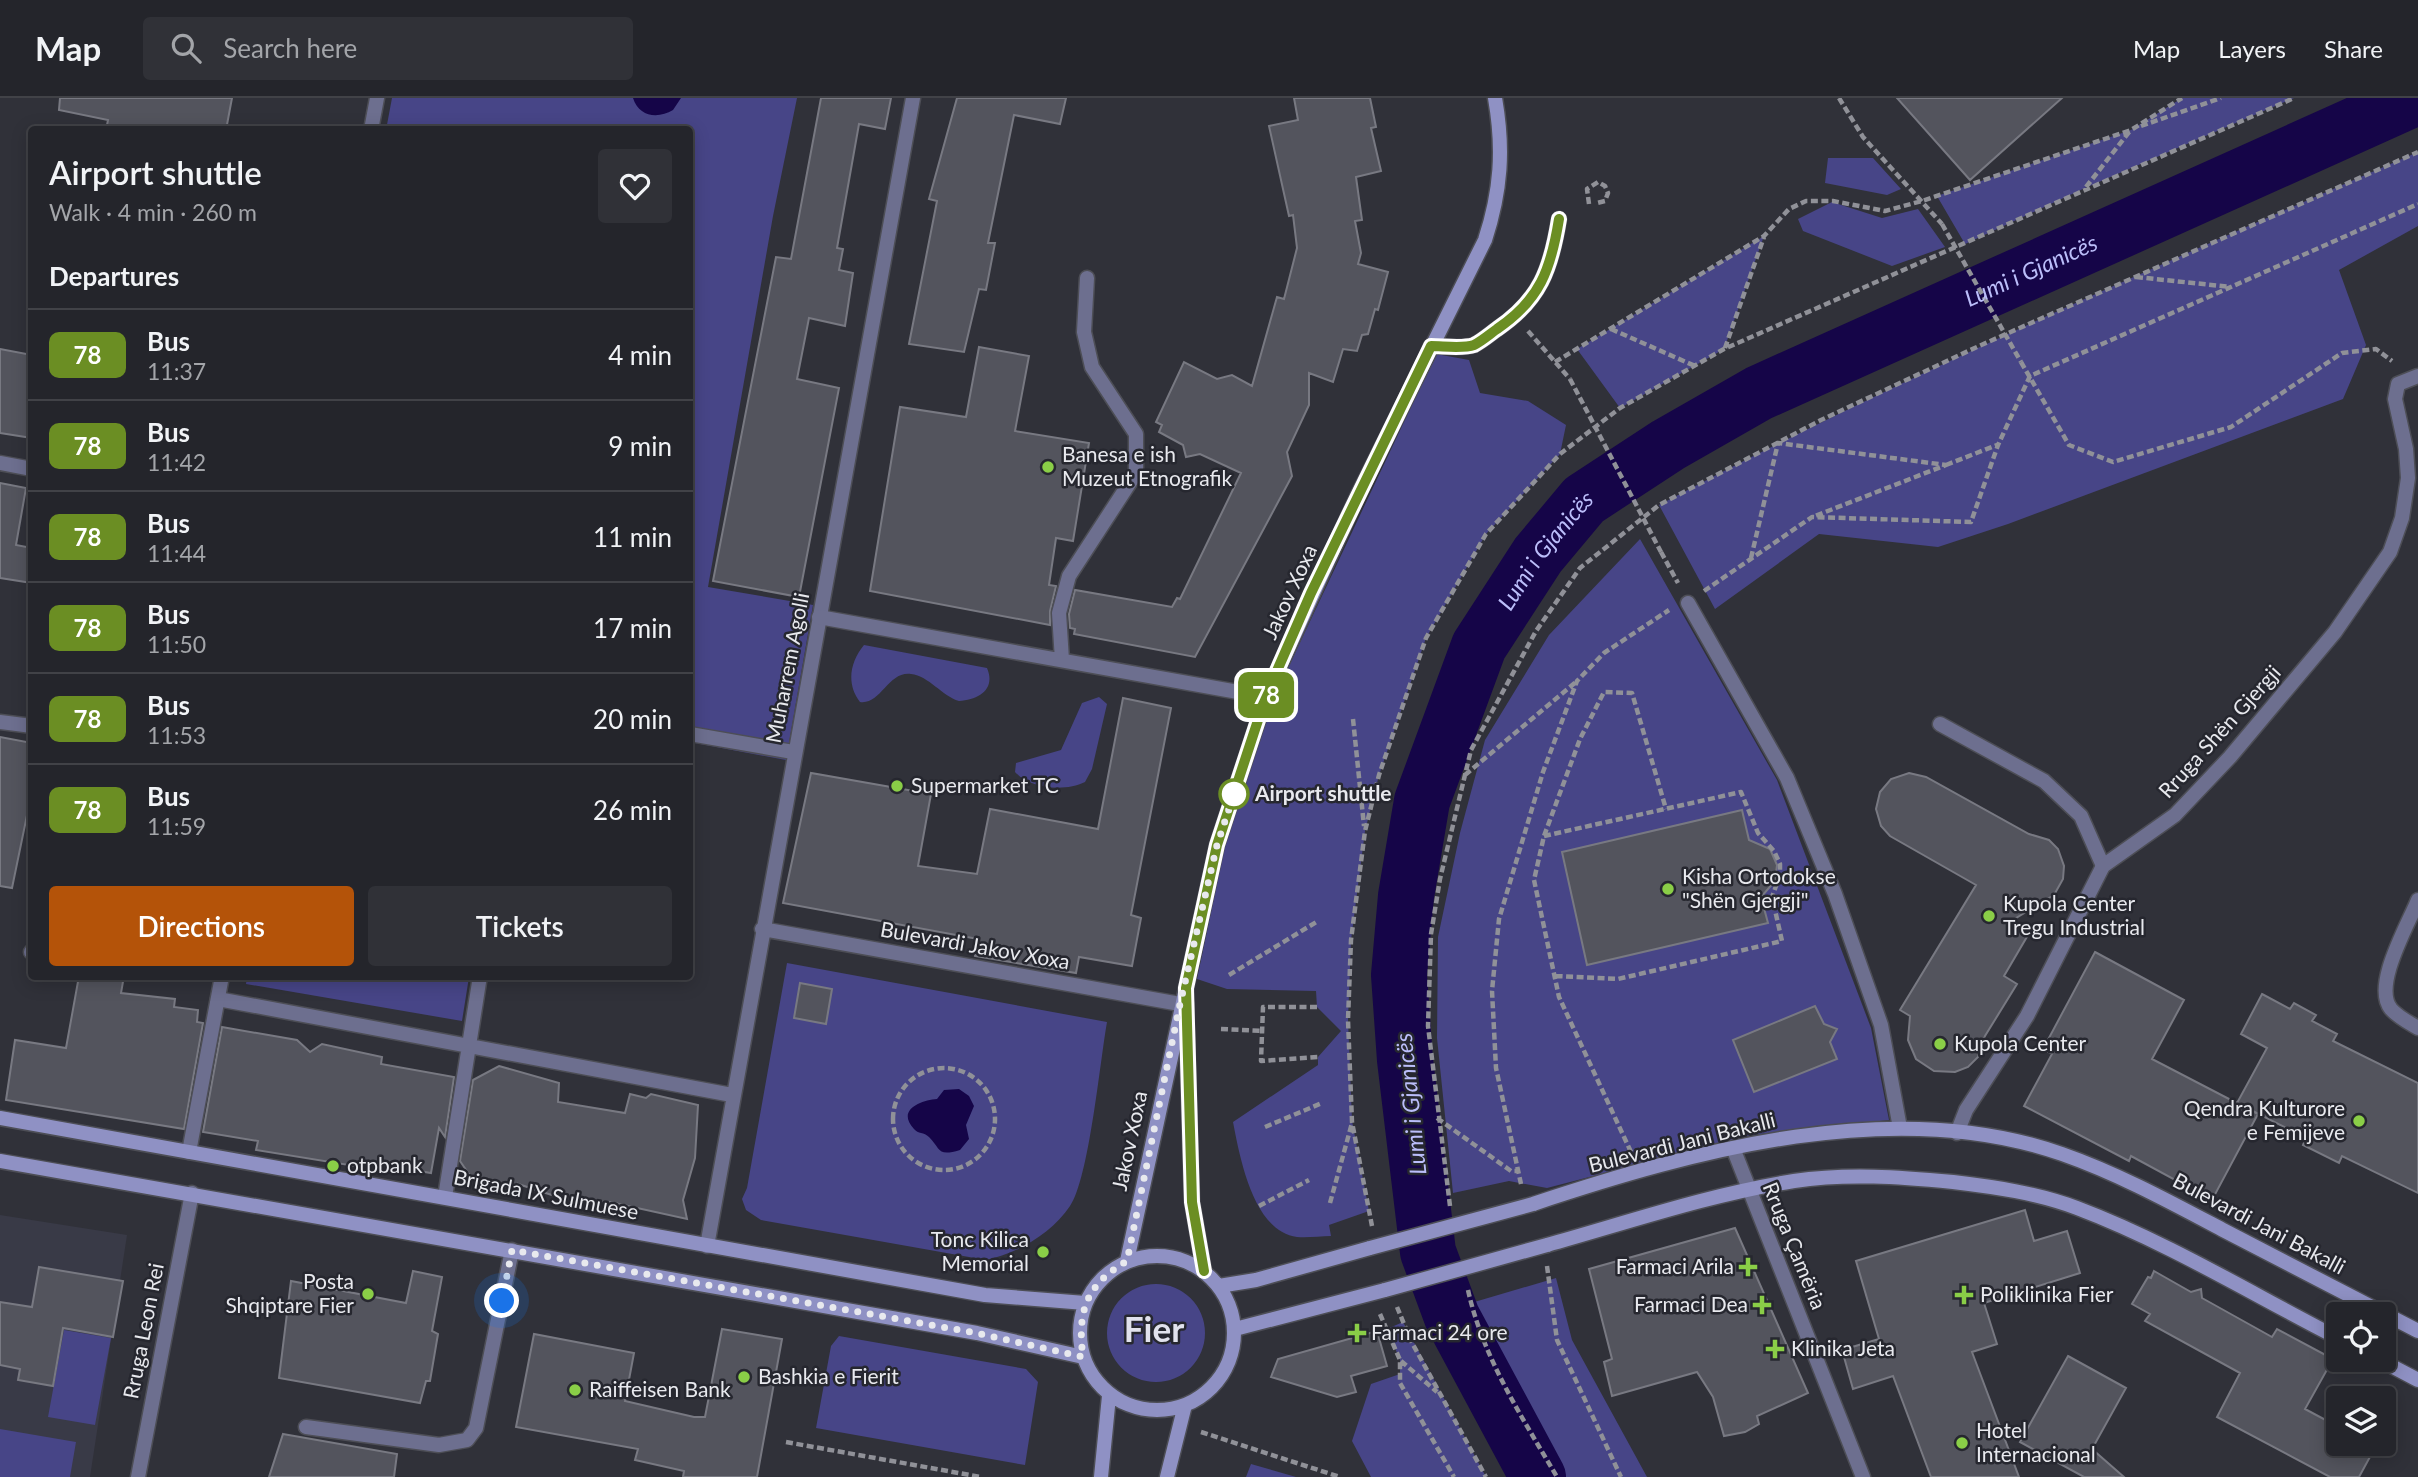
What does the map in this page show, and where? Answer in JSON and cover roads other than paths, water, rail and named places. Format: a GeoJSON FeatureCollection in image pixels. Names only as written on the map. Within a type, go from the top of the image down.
{"type":"FeatureCollection","features":[{"type":"Feature","properties":{"kind":"main road","name":"Jakov Xoxa"},"geometry":{"type":"LineString","coordinates":[[1127,1261],[1180,1004],[1186,988],[1217,845],[1266,696],[1317,580],[1431,346],[1455,306],[1485,240],[1497,202],[1502,152],[1495,98]]}},
{"type":"Feature","properties":{"kind":"main road","name":"Jakov Xoxa"},"geometry":{"type":"LineString","coordinates":[[1186,988],[1192,1202],[1204,1271]]}},
{"type":"Feature","properties":{"kind":"main road","name":"Brigada IX Sulmuese"},"geometry":{"type":"LineString","coordinates":[[0,1118],[985,1295],[1085,1303]]}},
{"type":"Feature","properties":{"kind":"main road","name":"Bulevardi Jani Bakalli"},"geometry":{"type":"LineString","coordinates":[[1219,1286],[1256,1280],[1372,1242],[1538,1203],[1733,1148],[1795,1136],[1900,1128],[1956,1133],[2061,1154],[2130,1181],[2418,1332]]}},
{"type":"Feature","properties":{"kind":"main road"},"geometry":{"type":"LineString","coordinates":[[0,1161],[976,1333],[1083,1357]]}},
{"type":"Feature","properties":{"kind":"main road"},"geometry":{"type":"LineString","coordinates":[[1235,1329],[1383,1294],[1749,1189],[1795,1181],[1865,1175],[1988,1186],[2042,1196],[2138,1234],[2326,1332]]}},
{"type":"Feature","properties":{"kind":"main road"},"geometry":{"type":"LineString","coordinates":[[1146,1256],[1171,1257],[1204,1271],[1219,1286],[1229,1304],[1235,1329],[1228,1364],[1218,1381],[1203,1396],[1185,1405],[1165,1410],[1145,1410],[1109,1396],[1094,1379],[1083,1357],[1079,1328],[1085,1303],[1109,1272],[1127,1261],[1146,1256]]}},
{"type":"Feature","properties":{"kind":"main road"},"geometry":{"type":"LineString","coordinates":[[2396,1368],[2418,1380]]}},
{"type":"Feature","properties":{"kind":"main road"},"geometry":{"type":"LineString","coordinates":[[1101,1477],[1109,1396]]}},
{"type":"Feature","properties":{"kind":"main road"},"geometry":{"type":"LineString","coordinates":[[1167,1477],[1185,1405]]}},
{"type":"Feature","properties":{"kind":"street"},"geometry":{"type":"LineString","coordinates":[[372,126],[377,98]]}},
{"type":"Feature","properties":{"kind":"street","name":"Muharrem Agolli"},"geometry":{"type":"LineString","coordinates":[[707,1246],[793,752],[913,98]]}},
{"type":"Feature","properties":{"kind":"street"},"geometry":{"type":"LineString","coordinates":[[1431,346],[1473,346],[1516,317],[1532,300],[1545,276],[1553,256],[1559,219]]}},
{"type":"Feature","properties":{"kind":"street"},"geometry":{"type":"LineString","coordinates":[[1062,660],[1059,613],[1069,576],[1136,473],[1136,434],[1092,367],[1084,332],[1087,278]]}},
{"type":"Feature","properties":{"kind":"street","name":"Rruga Shën Gjergji"},"geometry":{"type":"LineString","coordinates":[[1956,1133],[1966,1110],[2027,1016],[2104,866],[2175,815],[2230,757],[2335,632],[2378,572],[2390,552],[2402,518],[2408,478],[2406,449],[2395,399],[2398,384],[2415,376]]}},
{"type":"Feature","properties":{"kind":"street"},"geometry":{"type":"LineString","coordinates":[[0,463],[28,468]]}},
{"type":"Feature","properties":{"kind":"street"},"geometry":{"type":"LineString","coordinates":[[1688,603],[1787,778],[1835,894],[1881,1025],[1900,1128]]}},
{"type":"Feature","properties":{"kind":"street"},"geometry":{"type":"LineString","coordinates":[[819,617],[1266,696]]}},
{"type":"Feature","properties":{"kind":"street"},"geometry":{"type":"LineString","coordinates":[[0,722],[28,726]]}},
{"type":"Feature","properties":{"kind":"street"},"geometry":{"type":"LineString","coordinates":[[1940,724],[2044,781],[2081,816],[2104,866]]}},
{"type":"Feature","properties":{"kind":"street"},"geometry":{"type":"LineString","coordinates":[[693,735],[793,752]]}},
{"type":"Feature","properties":{"kind":"street"},"geometry":{"type":"LineString","coordinates":[[2418,900],[2386,976],[2384,992],[2389,1007],[2418,1028]]}},
{"type":"Feature","properties":{"kind":"street","name":"Bulevardi Jakov Xoxa"},"geometry":{"type":"LineString","coordinates":[[762,929],[1180,1004]]}},
{"type":"Feature","properties":{"kind":"street"},"geometry":{"type":"LineString","coordinates":[[189,1152],[221,980]]}},
{"type":"Feature","properties":{"kind":"street"},"geometry":{"type":"LineString","coordinates":[[445,1197],[479,980]]}},
{"type":"Feature","properties":{"kind":"street"},"geometry":{"type":"LineString","coordinates":[[218,999],[732,1095]]}},
{"type":"Feature","properties":{"kind":"street","name":"Rruga Çamëria"},"geometry":{"type":"LineString","coordinates":[[1733,1148],[1863,1477]]}},
{"type":"Feature","properties":{"kind":"street","name":"Rruga Leon Rei"},"geometry":{"type":"LineString","coordinates":[[138,1477],[192,1194]]}},
{"type":"Feature","properties":{"kind":"street"},"geometry":{"type":"LineString","coordinates":[[306,1427],[439,1445],[467,1440],[476,1428],[512,1250]]}},
{"type":"Feature","properties":{"kind":"waterway","name":"Lumi i Gjanicës"},"geometry":{"type":"LineString","coordinates":[[1538,1477],[1452,1317],[1428,1252],[1405,1060],[1399,975],[1406,896],[1422,801],[1479,646],[1538,555],[1584,500],[1668,445],[1759,393],[2415,98]]}},
{"type":"Feature","properties":{"kind":"place","name":"Banesa e ish Muzeut Etnografik"},"geometry":{"type":"Point","coordinates":[1048,467]}},
{"type":"Feature","properties":{"kind":"place","name":"Supermarket TC"},"geometry":{"type":"Point","coordinates":[897,786]}},
{"type":"Feature","properties":{"kind":"place","name":"Airport shuttle"},"geometry":{"type":"Point","coordinates":[1234,794]}},
{"type":"Feature","properties":{"kind":"place","name":"Kisha Ortodokse \"Shën Gjergji\""},"geometry":{"type":"Point","coordinates":[1668,889]}},
{"type":"Feature","properties":{"kind":"place","name":"Kupola Center Tregu Industrial"},"geometry":{"type":"Point","coordinates":[1989,916]}},
{"type":"Feature","properties":{"kind":"place","name":"Kupola Center"},"geometry":{"type":"Point","coordinates":[1940,1044]}},
{"type":"Feature","properties":{"kind":"place","name":"Qendra Kulturore e Femijeve"},"geometry":{"type":"Point","coordinates":[2359,1121]}},
{"type":"Feature","properties":{"kind":"place","name":"otpbank"},"geometry":{"type":"Point","coordinates":[333,1166]}},
{"type":"Feature","properties":{"kind":"place","name":"Tonc Kilica Memorial"},"geometry":{"type":"Point","coordinates":[1043,1252]}},
{"type":"Feature","properties":{"kind":"place","name":"Farmaci Arila"},"geometry":{"type":"Point","coordinates":[1748,1267]}},
{"type":"Feature","properties":{"kind":"place","name":"Posta Shqiptare Fier"},"geometry":{"type":"Point","coordinates":[368,1294]}},
{"type":"Feature","properties":{"kind":"place","name":"Poliklinika Fier"},"geometry":{"type":"Point","coordinates":[1964,1295]}},
{"type":"Feature","properties":{"kind":"place","name":"Farmaci Dea"},"geometry":{"type":"Point","coordinates":[1762,1305]}},
{"type":"Feature","properties":{"kind":"place","name":"Farmaci 24 ore"},"geometry":{"type":"Point","coordinates":[1357,1333]}},
{"type":"Feature","properties":{"kind":"place","name":"Klinika Jeta"},"geometry":{"type":"Point","coordinates":[1775,1349]}},
{"type":"Feature","properties":{"kind":"place","name":"Bashkia e Fierit"},"geometry":{"type":"Point","coordinates":[744,1377]}},
{"type":"Feature","properties":{"kind":"place","name":"Raiffeisen Bank"},"geometry":{"type":"Point","coordinates":[575,1390]}},
{"type":"Feature","properties":{"kind":"place","name":"Hotel Internacional"},"geometry":{"type":"Point","coordinates":[1962,1443]}},
{"type":"Feature","properties":{"kind":"district","name":"Fier"},"geometry":{"type":"Point","coordinates":[1154,1330]}}]}
